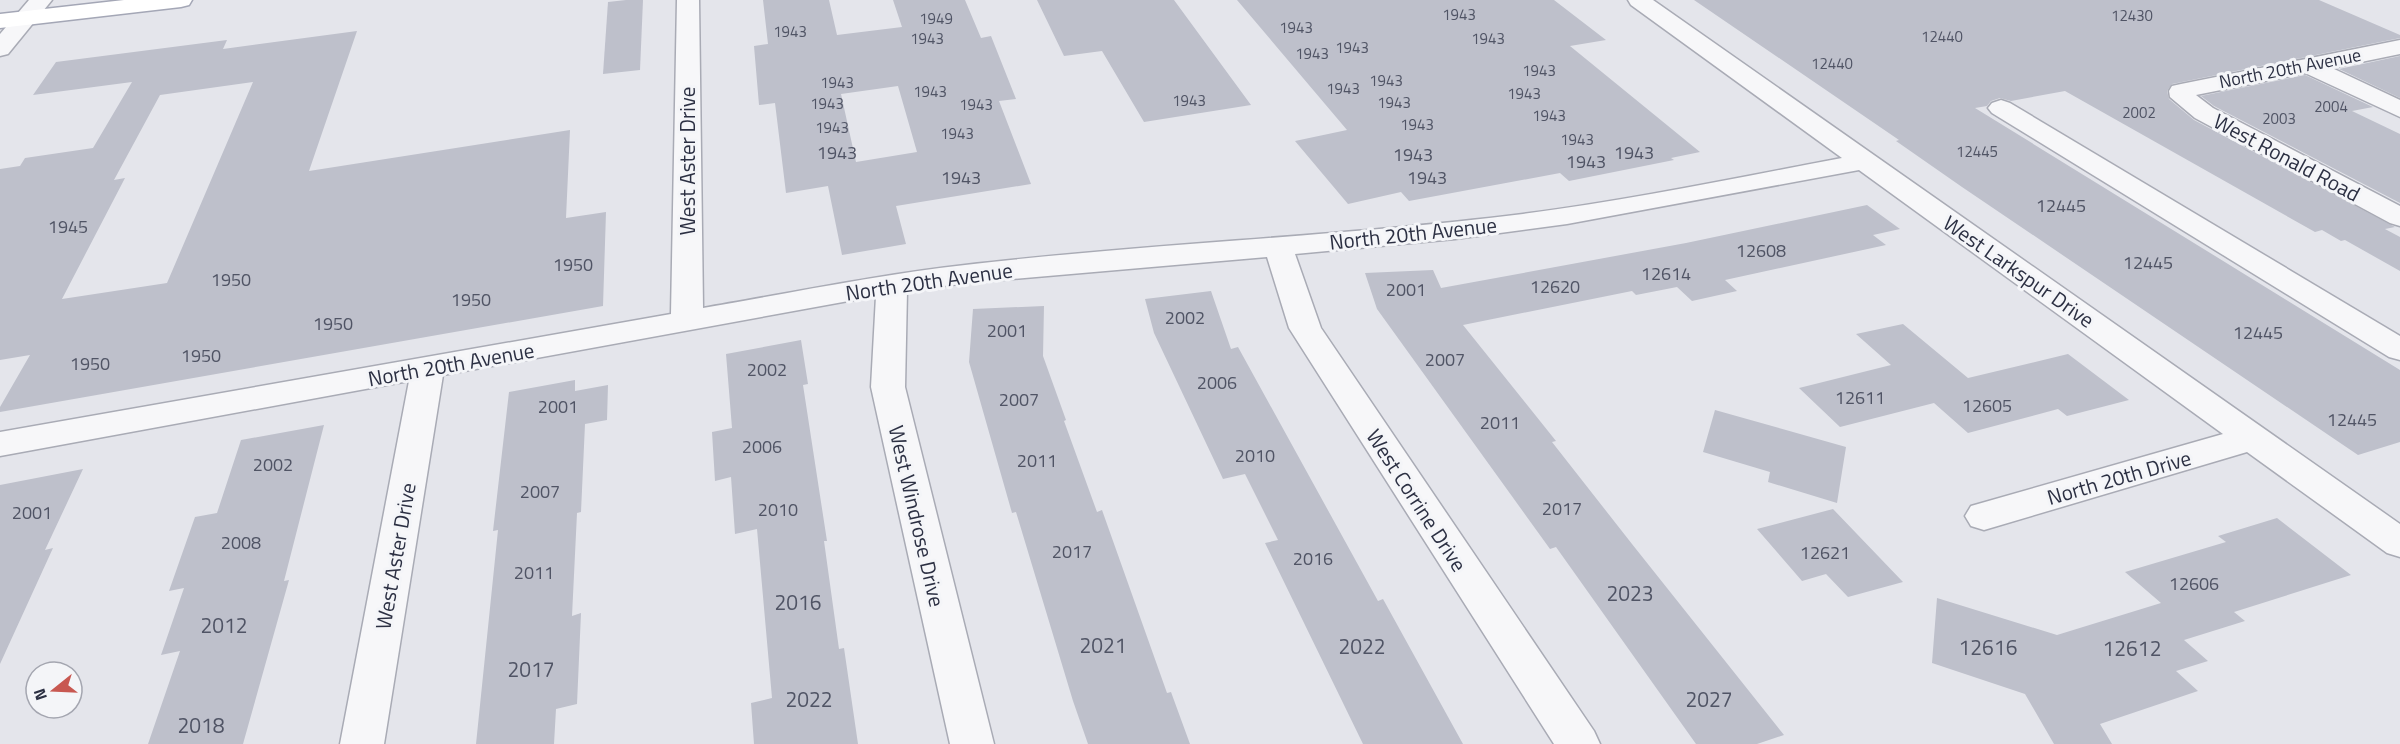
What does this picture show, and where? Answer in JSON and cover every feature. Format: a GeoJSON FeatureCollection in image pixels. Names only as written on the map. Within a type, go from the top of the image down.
{"type":"FeatureCollection","features":[{"type":"Feature","properties":{"kind":"main road"},"geometry":{"type":"LineString","coordinates":[[0,21],[24,9],[181,0]]}},
{"type":"Feature","properties":{"kind":"street"},"geometry":{"type":"LineString","coordinates":[[0,49],[24,9],[41,0]]}},
{"type":"Feature","properties":{"kind":"street","name":"West Aster Drive"},"geometry":{"type":"LineString","coordinates":[[687,321],[688,0]]}},
{"type":"Feature","properties":{"kind":"street","name":"West Larkspur Drive"},"geometry":{"type":"LineString","coordinates":[[1638,0],[2400,543]]}},
{"type":"Feature","properties":{"kind":"street","name":"North 20th Avenue"},"geometry":{"type":"LineString","coordinates":[[2181,91],[2306,64],[2400,47]]}},
{"type":"Feature","properties":{"kind":"street"},"geometry":{"type":"LineString","coordinates":[[2306,64],[2400,109]]}},
{"type":"Feature","properties":{"kind":"street","name":"West Ronald Road"},"geometry":{"type":"LineString","coordinates":[[2181,91],[2182,97],[2204,113],[2400,217]]}},
{"type":"Feature","properties":{"kind":"street"},"geometry":{"type":"LineString","coordinates":[[2001,108],[2400,350]]}},
{"type":"Feature","properties":{"kind":"street","name":"North 20th Avenue"},"geometry":{"type":"LineString","coordinates":[[0,444],[892,284],[966,274],[1442,232],[1566,216],[1864,161]]}},
{"type":"Feature","properties":{"kind":"street","name":"West Corrine Drive"},"geometry":{"type":"LineString","coordinates":[[1278,246],[1305,328],[1578,744]]}},
{"type":"Feature","properties":{"kind":"street","name":"West Windrose Drive"},"geometry":{"type":"LineString","coordinates":[[892,284],[888,387],[972,744]]}},
{"type":"Feature","properties":{"kind":"street","name":"West Aster Drive"},"geometry":{"type":"LineString","coordinates":[[362,744],[428,367]]}},
{"type":"Feature","properties":{"kind":"street","name":"North 20th Drive"},"geometry":{"type":"LineString","coordinates":[[1984,516],[2253,438]]}},
{"type":"Feature","properties":{"kind":"building"},"geometry":{"type":"Polygon","coordinates":[[[643,0],[640,70],[603,74],[608,2],[643,0]]]}},
{"type":"Feature","properties":{"kind":"building"},"geometry":{"type":"Polygon","coordinates":[[[763,0],[829,0],[837,35],[902,27],[893,0],[965,0],[981,38],[991,36],[1016,99],[999,101],[1031,184],[896,206],[906,244],[842,255],[828,186],[786,193],[775,103],[759,105],[754,46],[768,44],[763,0]],[[898,86],[841,94],[856,162],[917,152],[898,86]]]}},
{"type":"Feature","properties":{"kind":"building"},"geometry":{"type":"Polygon","coordinates":[[[1037,0],[1174,0],[1251,105],[1144,122],[1102,51],[1064,56],[1037,0]]]}},
{"type":"Feature","properties":{"kind":"building"},"geometry":{"type":"Polygon","coordinates":[[[1237,0],[1554,0],[1606,40],[1570,46],[1700,152],[1671,158],[1674,160],[1569,181],[1560,173],[1409,201],[1401,192],[1348,204],[1295,141],[1347,130],[1237,0]]]}},
{"type":"Feature","properties":{"kind":"building"},"geometry":{"type":"Polygon","coordinates":[[[1694,0],[2319,0],[2400,35],[2400,38],[2172,84],[2167,91],[2169,99],[2194,120],[2395,227],[2385,229],[2400,237],[2400,271],[2345,240],[2341,241],[2322,230],[2315,232],[2065,91],[2011,101],[2000,98],[1991,101],[1987,106],[1975,108],[2400,370],[2400,442],[2358,455],[1962,187],[1896,141],[1899,140],[1694,0]]]}},
{"type":"Feature","properties":{"kind":"building"},"geometry":{"type":"Polygon","coordinates":[[[357,31],[309,171],[570,130],[566,218],[606,212],[603,306],[0,412],[0,407],[30,355],[0,360],[0,169],[20,166],[25,158],[93,148],[132,82],[33,95],[56,62],[227,40],[223,49],[357,31]],[[253,82],[160,95],[114,180],[125,178],[62,299],[167,283],[253,82]]]}},
{"type":"Feature","properties":{"kind":"building"},"geometry":{"type":"Polygon","coordinates":[[[2400,56],[2400,98],[2339,69],[2400,56]]]}},
{"type":"Feature","properties":{"kind":"building"},"geometry":{"type":"Polygon","coordinates":[[[2305,75],[2373,107],[2352,111],[2400,134],[2400,203],[2214,106],[2201,96],[2305,75]]]}},
{"type":"Feature","properties":{"kind":"building"},"geometry":{"type":"Polygon","coordinates":[[[1867,205],[1900,229],[1873,235],[1886,245],[1725,280],[1737,291],[1692,301],[1677,287],[1636,295],[1632,291],[1463,325],[1556,441],[1552,442],[1784,735],[1757,744],[1696,744],[1556,547],[1550,549],[1377,309],[1365,273],[1433,270],[1441,288],[1686,243],[1867,205]]]}},
{"type":"Feature","properties":{"kind":"building"},"geometry":{"type":"Polygon","coordinates":[[[1211,291],[1231,349],[1238,347],[1378,601],[1383,599],[1463,744],[1363,744],[1265,543],[1278,540],[1245,474],[1223,479],[1154,333],[1145,299],[1211,291]]]}},
{"type":"Feature","properties":{"kind":"building"},"geometry":{"type":"Polygon","coordinates":[[[1044,306],[1043,356],[1066,420],[1064,421],[1097,512],[1102,510],[1167,693],[1171,692],[1190,744],[1088,744],[1073,701],[1016,512],[1012,513],[969,362],[973,309],[1044,306]]]}},
{"type":"Feature","properties":{"kind":"building"},"geometry":{"type":"Polygon","coordinates":[[[1903,324],[1968,378],[2068,354],[2129,400],[2067,416],[2058,409],[1968,433],[1934,403],[1840,427],[1799,388],[1891,365],[1856,334],[1903,324]]]}},
{"type":"Feature","properties":{"kind":"building"},"geometry":{"type":"Polygon","coordinates":[[[801,340],[808,384],[803,385],[827,541],[824,541],[839,649],[844,648],[858,744],[754,744],[751,703],[772,698],[757,529],[735,534],[731,477],[715,481],[712,432],[732,428],[726,354],[801,340]]]}},
{"type":"Feature","properties":{"kind":"building"},"geometry":{"type":"Polygon","coordinates":[[[575,380],[575,391],[608,385],[607,420],[585,424],[581,512],[577,513],[572,616],[581,613],[577,704],[556,709],[554,744],[476,744],[498,530],[493,531],[509,392],[575,380]]]}},
{"type":"Feature","properties":{"kind":"building"},"geometry":{"type":"Polygon","coordinates":[[[1715,410],[1846,447],[1837,503],[1768,482],[1770,472],[1703,452],[1715,410]]]}},
{"type":"Feature","properties":{"kind":"building"},"geometry":{"type":"Polygon","coordinates":[[[324,425],[284,581],[289,580],[243,744],[148,744],[180,651],[161,655],[184,588],[169,591],[195,517],[217,513],[241,440],[324,425]]]}},
{"type":"Feature","properties":{"kind":"building"},"geometry":{"type":"Polygon","coordinates":[[[83,469],[45,550],[53,548],[0,664],[0,485],[83,469]]]}},
{"type":"Feature","properties":{"kind":"building"},"geometry":{"type":"Polygon","coordinates":[[[1833,509],[1903,582],[1848,597],[1826,574],[1802,581],[1757,529],[1833,509]]]}},
{"type":"Feature","properties":{"kind":"building"},"geometry":{"type":"Polygon","coordinates":[[[2277,518],[2351,575],[2234,612],[2245,621],[2184,640],[2208,661],[2176,671],[2198,691],[2100,724],[2112,744],[2054,744],[2025,694],[1932,663],[1937,598],[2057,635],[2161,603],[2125,572],[2226,542],[2218,536],[2277,518]]]}}]}
